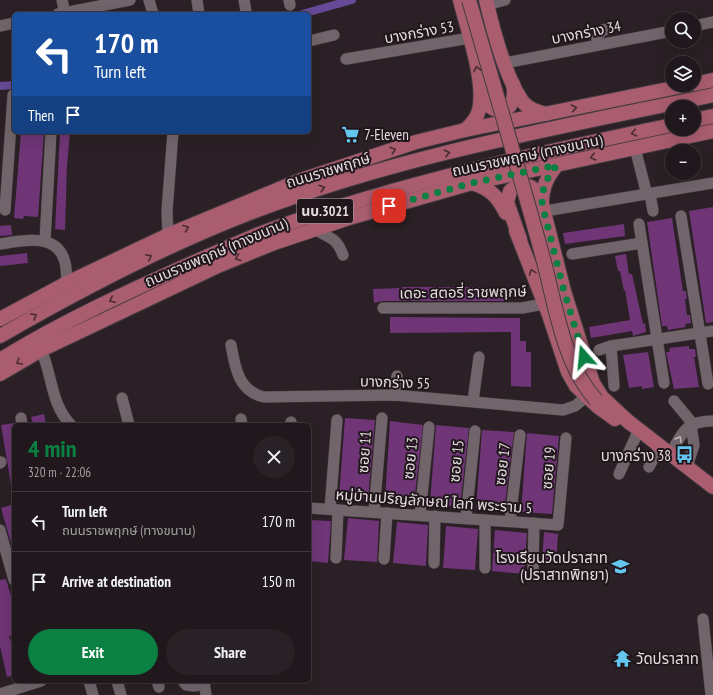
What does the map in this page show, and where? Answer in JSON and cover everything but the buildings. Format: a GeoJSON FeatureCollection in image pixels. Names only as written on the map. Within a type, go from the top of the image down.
{"type":"FeatureCollection","features":[{"type":"Feature","properties":{"kind":"main road"},"geometry":{"type":"LineString","coordinates":[[460,0],[470,38],[481,95],[479,112],[472,124],[465,130]]}},
{"type":"Feature","properties":{"kind":"main road"},"geometry":{"type":"LineString","coordinates":[[469,0],[541,249],[568,351],[582,383],[594,398],[615,419],[663,446],[665,453],[687,467],[713,487]]}},
{"type":"Feature","properties":{"kind":"main road"},"geometry":{"type":"LineString","coordinates":[[473,0],[522,167],[572,350],[594,398]]}},
{"type":"Feature","properties":{"kind":"main road"},"geometry":{"type":"LineString","coordinates":[[487,2],[505,63],[522,102],[531,109],[547,114]]}},
{"type":"Feature","properties":{"kind":"main road"},"geometry":{"type":"LineString","coordinates":[[481,95],[489,107],[494,110],[503,110],[509,107],[513,101],[514,92],[512,80]]}},
{"type":"Feature","properties":{"kind":"main road"},"geometry":{"type":"LineString","coordinates":[[701,83],[713,80]]}},
{"type":"Feature","properties":{"kind":"main road","name":"นบ.3021"},"geometry":{"type":"LineString","coordinates":[[0,319],[67,284],[168,235],[301,180],[416,142],[465,130],[665,90]]}},
{"type":"Feature","properties":{"kind":"main road","name":"ถนนราชพฤกษ์"},"geometry":{"type":"LineString","coordinates":[[0,336],[66,298],[162,250],[243,216],[305,194],[422,159],[549,129],[713,95]]}},
{"type":"Feature","properties":{"kind":"main road"},"geometry":{"type":"LineString","coordinates":[[701,119],[713,116]]}},
{"type":"Feature","properties":{"kind":"main road","name":"นบ.3021"},"geometry":{"type":"LineString","coordinates":[[0,360],[35,338],[171,272],[270,230],[345,204],[430,180],[552,150],[665,126]]}},
{"type":"Feature","properties":{"kind":"main road","name":"ถนนราชพฤกษ์ (ทางขนาน)"},"geometry":{"type":"LineString","coordinates":[[0,374],[41,350],[220,265],[274,243],[315,229],[429,194],[472,183],[713,131]]}},
{"type":"Feature","properties":{"kind":"main road"},"geometry":{"type":"LineString","coordinates":[[557,165],[547,177],[542,196],[543,208],[564,291],[593,383],[602,397],[634,430]]}},
{"type":"Feature","properties":{"kind":"main road"},"geometry":{"type":"LineString","coordinates":[[472,183],[485,187],[498,198],[520,239]]}},
{"type":"Feature","properties":{"kind":"main road"},"geometry":{"type":"LineString","coordinates":[[543,208],[531,187],[518,185],[510,191],[507,196],[508,207],[568,372],[576,386],[594,398],[634,430]]}},
{"type":"Feature","properties":{"kind":"main road"},"geometry":{"type":"LineString","coordinates":[[238,206],[305,194]]}},
{"type":"Feature","properties":{"kind":"main road"},"geometry":{"type":"LineString","coordinates":[[274,243],[345,204]]}},
{"type":"Feature","properties":{"kind":"street"},"geometry":{"type":"LineString","coordinates":[[62,0],[63,12]]}},
{"type":"Feature","properties":{"kind":"street"},"geometry":{"type":"LineString","coordinates":[[73,12],[130,0]]}},
{"type":"Feature","properties":{"kind":"street"},"geometry":{"type":"LineString","coordinates":[[149,0],[152,12]]}},
{"type":"Feature","properties":{"kind":"street"},"geometry":{"type":"LineString","coordinates":[[197,0],[199,12]]}},
{"type":"Feature","properties":{"kind":"street"},"geometry":{"type":"LineString","coordinates":[[487,2],[505,0]]}},
{"type":"Feature","properties":{"kind":"street"},"geometry":{"type":"LineString","coordinates":[[701,25],[713,22]]}},
{"type":"Feature","properties":{"kind":"street"},"geometry":{"type":"LineString","coordinates":[[0,26],[12,23]]}},
{"type":"Feature","properties":{"kind":"street"},"geometry":{"type":"LineString","coordinates":[[597,45],[597,36],[603,30],[608,29]]}},
{"type":"Feature","properties":{"kind":"street","name":"บางกร่าง 34"},"geometry":{"type":"LineString","coordinates":[[505,63],[665,31]]}},
{"type":"Feature","properties":{"kind":"street"},"geometry":{"type":"LineString","coordinates":[[311,41],[334,35]]}},
{"type":"Feature","properties":{"kind":"street","name":"บางกร่าง 53"},"geometry":{"type":"LineString","coordinates":[[346,59],[470,38]]}},
{"type":"Feature","properties":{"kind":"street"},"geometry":{"type":"LineString","coordinates":[[5,210],[5,131],[12,100]]}},
{"type":"Feature","properties":{"kind":"street"},"geometry":{"type":"LineString","coordinates":[[45,241],[50,134]]}},
{"type":"Feature","properties":{"kind":"street"},"geometry":{"type":"LineString","coordinates":[[168,235],[167,211],[173,134]]}},
{"type":"Feature","properties":{"kind":"street"},"geometry":{"type":"LineString","coordinates":[[635,148],[653,211]]}},
{"type":"Feature","properties":{"kind":"street"},"geometry":{"type":"LineString","coordinates":[[543,208],[648,195],[713,183]]}},
{"type":"Feature","properties":{"kind":"street"},"geometry":{"type":"LineString","coordinates":[[681,216],[708,384]]}},
{"type":"Feature","properties":{"kind":"street"},"geometry":{"type":"LineString","coordinates":[[639,224],[664,383]]}},
{"type":"Feature","properties":{"kind":"street"},"geometry":{"type":"LineString","coordinates":[[315,229],[335,239],[339,244],[343,255]]}},
{"type":"Feature","properties":{"kind":"street"},"geometry":{"type":"LineString","coordinates":[[0,244],[34,240],[45,241],[61,252],[64,257],[67,284]]}},
{"type":"Feature","properties":{"kind":"street"},"geometry":{"type":"LineString","coordinates":[[572,254],[642,244]]}},
{"type":"Feature","properties":{"kind":"street","name":"เดอะ สตอรี่ ราชพฤกษ์"},"geometry":{"type":"LineString","coordinates":[[383,308],[522,308],[544,304]]}},
{"type":"Feature","properties":{"kind":"street"},"geometry":{"type":"LineString","coordinates":[[599,350],[611,346],[713,331]]}},
{"type":"Feature","properties":{"kind":"street","name":"บางกร่าง 55"},"geometry":{"type":"LineString","coordinates":[[231,345],[236,369],[241,381],[247,390],[255,395],[264,397],[394,395],[563,410],[594,398]]}},
{"type":"Feature","properties":{"kind":"street"},"geometry":{"type":"LineString","coordinates":[[611,346],[614,386]]}},
{"type":"Feature","properties":{"kind":"street"},"geometry":{"type":"LineString","coordinates":[[41,350],[49,368],[54,398],[70,423]]}},
{"type":"Feature","properties":{"kind":"street"},"geometry":{"type":"LineString","coordinates":[[473,401],[479,357]]}},
{"type":"Feature","properties":{"kind":"street"},"geometry":{"type":"LineString","coordinates":[[394,395],[397,376]]}},
{"type":"Feature","properties":{"kind":"street"},"geometry":{"type":"LineString","coordinates":[[122,398],[128,423]]}},
{"type":"Feature","properties":{"kind":"street"},"geometry":{"type":"LineString","coordinates":[[674,401],[692,424],[694,445],[687,467]]}},
{"type":"Feature","properties":{"kind":"street","name":"ซอย 11"},"geometry":{"type":"LineString","coordinates":[[374,512],[382,418]]}},
{"type":"Feature","properties":{"kind":"street"},"geometry":{"type":"LineString","coordinates":[[336,558],[334,510],[337,420]]}},
{"type":"Feature","properties":{"kind":"street"},"geometry":{"type":"LineString","coordinates":[[649,467],[665,453],[684,430],[692,424],[699,421],[713,421]]}},
{"type":"Feature","properties":{"kind":"street","name":"ซอย 13"},"geometry":{"type":"LineString","coordinates":[[420,515],[428,427]]}},
{"type":"Feature","properties":{"kind":"street"},"geometry":{"type":"LineString","coordinates":[[619,474],[634,430]]}},
{"type":"Feature","properties":{"kind":"street","name":"ซอย 15"},"geometry":{"type":"LineString","coordinates":[[466,518],[474,431]]}},
{"type":"Feature","properties":{"kind":"street","name":"ซอย 17"},"geometry":{"type":"LineString","coordinates":[[510,522],[520,435]]}},
{"type":"Feature","properties":{"kind":"street","name":"ซอย 19"},"geometry":{"type":"LineString","coordinates":[[558,525],[566,438]]}},
{"type":"Feature","properties":{"kind":"street","name":"หมู่บ้านปริญลักษณ์ ไลท์ พระราม 5"},"geometry":{"type":"LineString","coordinates":[[311,508],[558,525]]}},
{"type":"Feature","properties":{"kind":"street"},"geometry":{"type":"LineString","coordinates":[[384,559],[387,513]]}},
{"type":"Feature","properties":{"kind":"street"},"geometry":{"type":"LineString","coordinates":[[434,563],[435,516]]}},
{"type":"Feature","properties":{"kind":"street"},"geometry":{"type":"LineString","coordinates":[[485,520],[485,568]]}},
{"type":"Feature","properties":{"kind":"street"},"geometry":{"type":"LineString","coordinates":[[533,571],[534,523]]}},
{"type":"Feature","properties":{"kind":"street"},"geometry":{"type":"LineString","coordinates":[[0,530],[12,574]]}},
{"type":"Feature","properties":{"kind":"street"},"geometry":{"type":"LineString","coordinates":[[703,619],[710,695]]}},
{"type":"Feature","properties":{"kind":"street"},"geometry":{"type":"LineString","coordinates":[[0,694],[35,683]]}},
{"type":"Feature","properties":{"kind":"street"},"geometry":{"type":"LineString","coordinates":[[90,683],[93,695]]}},
{"type":"Feature","properties":{"kind":"street"},"geometry":{"type":"LineString","coordinates":[[118,683],[121,695]]}},
{"type":"Feature","properties":{"kind":"street"},"geometry":{"type":"LineString","coordinates":[[184,683],[190,686],[205,687]]}},
{"type":"Feature","properties":{"kind":"waterway"},"geometry":{"type":"LineString","coordinates":[[309,12],[352,0]]}},
{"type":"Feature","properties":{"kind":"waterway"},"geometry":{"type":"LineString","coordinates":[[0,86],[12,85]]}},
{"type":"Feature","properties":{"kind":"place","name":"7-Eleven"},"geometry":{"type":"Point","coordinates":[351,134]}},
{"type":"Feature","properties":{"kind":"place","name":"บางกร่าง 38"},"geometry":{"type":"Point","coordinates":[684,455]}},
{"type":"Feature","properties":{"kind":"place","name":"โรงเรียนวัดปราสาท (ปราสาทพิทยา)"},"geometry":{"type":"Point","coordinates":[621,566]}},
{"type":"Feature","properties":{"kind":"place","name":"วัดปราสาท"},"geometry":{"type":"Point","coordinates":[623,658]}},
{"type":"Feature","properties":{"kind":"route"},"geometry":{"type":"LineString","coordinates":[[389,206],[472,183],[557,165],[547,177],[542,196],[542,204],[564,291],[584,357]]}}]}
